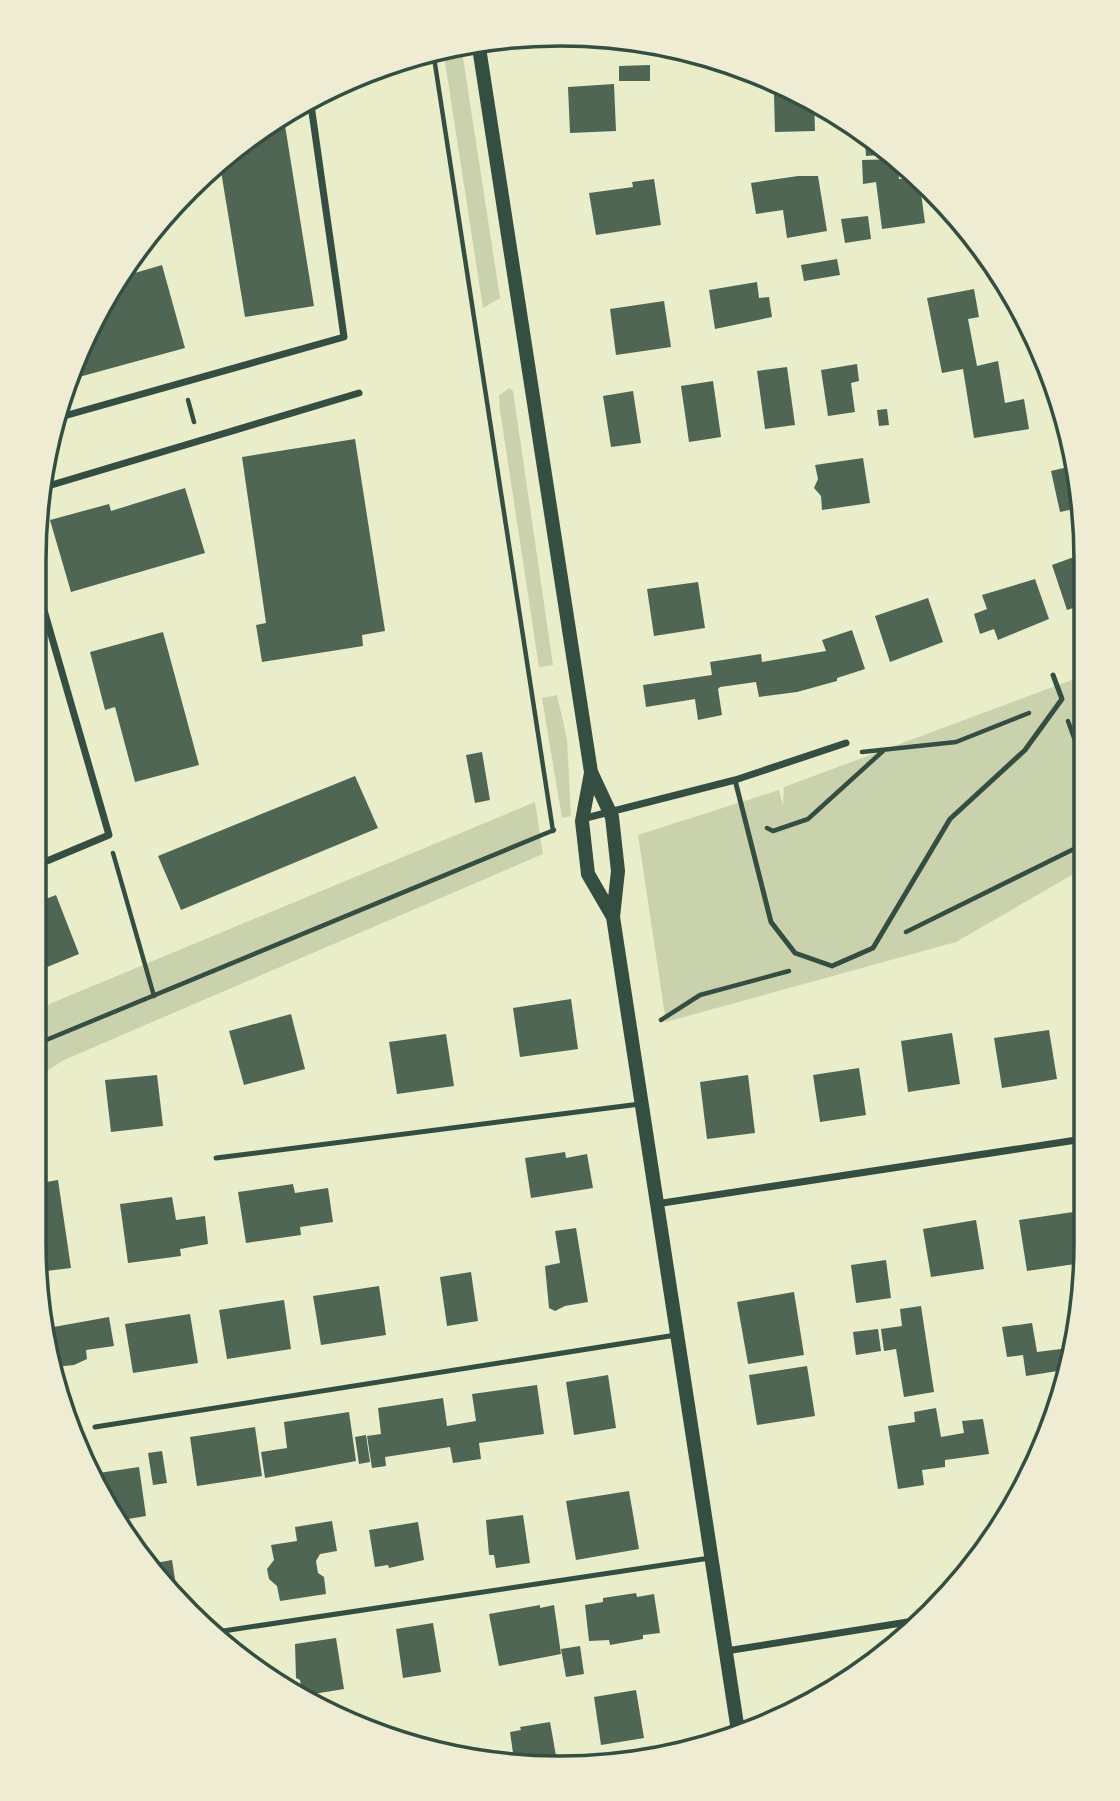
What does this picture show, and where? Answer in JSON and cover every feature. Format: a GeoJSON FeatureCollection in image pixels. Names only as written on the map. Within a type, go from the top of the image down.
{"type":"FeatureCollection","features":[{"type":"Feature","properties":{"kind":"main road"},"geometry":{"type":"LineString","coordinates":[[480,52],[591,772],[609,812],[615,843],[618,871],[612,918],[737,1724]]}},
{"type":"Feature","properties":{"kind":"main road"},"geometry":{"type":"LineString","coordinates":[[591,772],[582,819],[588,874],[612,918]]}},
{"type":"Feature","properties":{"kind":"street"},"geometry":{"type":"LineString","coordinates":[[67,415],[344,337],[312,110]]}},
{"type":"Feature","properties":{"kind":"street"},"geometry":{"type":"LineString","coordinates":[[51,485],[359,393]]}},
{"type":"Feature","properties":{"kind":"street"},"geometry":{"type":"LineString","coordinates":[[46,617],[109,835],[46,862]]}},
{"type":"Feature","properties":{"kind":"street"},"geometry":{"type":"LineString","coordinates":[[582,819],[735,780],[846,743]]}},
{"type":"Feature","properties":{"kind":"street"},"geometry":{"type":"LineString","coordinates":[[655,1205],[1074,1140]]}},
{"type":"Feature","properties":{"kind":"street"},"geometry":{"type":"LineString","coordinates":[[726,1651],[905,1622]]}},
{"type":"Feature","properties":{"kind":"lane"},"geometry":{"type":"LineString","coordinates":[[735,780],[771,922],[795,953],[832,967],[873,948],[950,819],[1025,750],[1046,725],[1062,699],[1053,675]]}},
{"type":"Feature","properties":{"kind":"lane"},"geometry":{"type":"LineString","coordinates":[[216,1158],[640,1104]]}},
{"type":"Feature","properties":{"kind":"lane"},"geometry":{"type":"LineString","coordinates":[[95,1427],[678,1335]]}},
{"type":"Feature","properties":{"kind":"lane"},"geometry":{"type":"LineString","coordinates":[[224,1631],[710,1558]]}},
{"type":"Feature","properties":{"kind":"path"},"geometry":{"type":"LineString","coordinates":[[46,1040],[553,831],[435,61]]}},
{"type":"Feature","properties":{"kind":"path"},"geometry":{"type":"LineString","coordinates":[[182,383],[199,440]]}},
{"type":"Feature","properties":{"kind":"path"},"geometry":{"type":"LineString","coordinates":[[846,743],[862,752],[956,742],[1062,699],[1074,735]]}},
{"type":"Feature","properties":{"kind":"path"},"geometry":{"type":"LineString","coordinates":[[744,817],[773,831],[808,819],[885,750]]}},
{"type":"Feature","properties":{"kind":"path"},"geometry":{"type":"LineString","coordinates":[[109,835],[154,996]]}},
{"type":"Feature","properties":{"kind":"path"},"geometry":{"type":"LineString","coordinates":[[873,948],[1074,849]]}},
{"type":"Feature","properties":{"kind":"path"},"geometry":{"type":"LineString","coordinates":[[661,1020],[699,995],[821,962]]}},
{"type":"Feature","properties":{"kind":"green space"},"geometry":{"type":"Polygon","coordinates":[[[462,55],[500,298],[483,308],[445,59],[462,55]]]}},
{"type":"Feature","properties":{"kind":"green space"},"geometry":{"type":"Polygon","coordinates":[[[509,388],[513,391],[553,665],[539,667],[500,410],[499,396],[509,388]]]}},
{"type":"Feature","properties":{"kind":"green space"},"geometry":{"type":"Polygon","coordinates":[[[1074,679],[1074,874],[956,942],[666,1022],[638,835],[779,790],[783,806],[784,787],[1074,679]]]}},
{"type":"Feature","properties":{"kind":"green space"},"geometry":{"type":"Polygon","coordinates":[[[557,695],[567,739],[571,816],[562,818],[542,698],[557,695]]]}},
{"type":"Feature","properties":{"kind":"green space"},"geometry":{"type":"Polygon","coordinates":[[[535,802],[543,854],[64,1060],[46,1071],[46,1005],[535,802]]]}},
{"type":"Feature","properties":{"kind":"building"},"geometry":{"type":"Polygon","coordinates":[[[650,65],[650,81],[619,81],[619,66],[650,65]]]}},
{"type":"Feature","properties":{"kind":"building"},"geometry":{"type":"Polygon","coordinates":[[[614,84],[616,131],[570,133],[568,87],[614,84]]]}},
{"type":"Feature","properties":{"kind":"building"},"geometry":{"type":"Polygon","coordinates":[[[774,94],[814,113],[815,131],[775,132],[774,94]]]}},
{"type":"Feature","properties":{"kind":"building"},"geometry":{"type":"Polygon","coordinates":[[[285,125],[314,306],[245,317],[221,173],[285,125]]]}},
{"type":"Feature","properties":{"kind":"building"},"geometry":{"type":"Polygon","coordinates":[[[865,146],[877,155],[866,156],[865,146]]]}},
{"type":"Feature","properties":{"kind":"building"},"geometry":{"type":"Polygon","coordinates":[[[882,159],[899,173],[899,179],[905,179],[921,193],[925,223],[882,229],[876,182],[863,184],[862,160],[882,159]]]}},
{"type":"Feature","properties":{"kind":"building"},"geometry":{"type":"Polygon","coordinates":[[[818,176],[827,231],[787,238],[783,210],[756,214],[751,183],[818,176]]]}},
{"type":"Feature","properties":{"kind":"building"},"geometry":{"type":"Polygon","coordinates":[[[654,179],[661,225],[596,235],[589,193],[633,187],[632,182],[654,179]]]}},
{"type":"Feature","properties":{"kind":"building"},"geometry":{"type":"Polygon","coordinates":[[[868,216],[871,239],[845,243],[841,219],[868,216]]]}},
{"type":"Feature","properties":{"kind":"building"},"geometry":{"type":"Polygon","coordinates":[[[837,259],[840,275],[804,281],[801,265],[837,259]]]}},
{"type":"Feature","properties":{"kind":"building"},"geometry":{"type":"Polygon","coordinates":[[[162,265],[185,348],[80,377],[99,332],[132,274],[162,265]]]}},
{"type":"Feature","properties":{"kind":"building"},"geometry":{"type":"Polygon","coordinates":[[[757,282],[759,298],[769,297],[772,317],[715,329],[709,290],[757,282]]]}},
{"type":"Feature","properties":{"kind":"building"},"geometry":{"type":"Polygon","coordinates":[[[974,289],[979,317],[968,319],[977,366],[998,361],[1005,403],[1024,399],[1029,429],[974,438],[963,369],[942,373],[927,298],[974,289]]]}},
{"type":"Feature","properties":{"kind":"building"},"geometry":{"type":"Polygon","coordinates":[[[664,301],[671,347],[616,355],[610,309],[664,301]]]}},
{"type":"Feature","properties":{"kind":"building"},"geometry":{"type":"Polygon","coordinates":[[[857,364],[859,381],[851,383],[855,412],[828,416],[821,370],[857,364]]]}},
{"type":"Feature","properties":{"kind":"building"},"geometry":{"type":"Polygon","coordinates":[[[787,367],[795,425],[765,429],[757,371],[787,367]]]}},
{"type":"Feature","properties":{"kind":"building"},"geometry":{"type":"Polygon","coordinates":[[[713,381],[721,437],[689,442],[681,386],[713,381]]]}},
{"type":"Feature","properties":{"kind":"building"},"geometry":{"type":"Polygon","coordinates":[[[633,391],[641,443],[611,447],[603,396],[633,391]]]}},
{"type":"Feature","properties":{"kind":"building"},"geometry":{"type":"Polygon","coordinates":[[[887,409],[889,425],[879,426],[877,410],[887,409]]]}},
{"type":"Feature","properties":{"kind":"building"},"geometry":{"type":"Polygon","coordinates":[[[355,439],[385,631],[362,635],[363,646],[262,662],[256,625],[266,623],[242,457],[355,439]]]}},
{"type":"Feature","properties":{"kind":"building"},"geometry":{"type":"Polygon","coordinates":[[[863,458],[870,503],[822,510],[821,496],[814,488],[818,479],[815,465],[863,458]]]}},
{"type":"Feature","properties":{"kind":"building"},"geometry":{"type":"Polygon","coordinates":[[[1066,467],[1072,510],[1060,512],[1051,471],[1066,467]]]}},
{"type":"Feature","properties":{"kind":"building"},"geometry":{"type":"Polygon","coordinates":[[[185,488],[205,553],[71,592],[50,520],[109,504],[111,511],[185,488]]]}},
{"type":"Feature","properties":{"kind":"building"},"geometry":{"type":"Polygon","coordinates":[[[1074,557],[1074,608],[1067,610],[1052,565],[1074,557]]]}},
{"type":"Feature","properties":{"kind":"building"},"geometry":{"type":"Polygon","coordinates":[[[1035,579],[1049,619],[998,640],[994,629],[980,634],[974,614],[987,609],[982,595],[1035,579]]]}},
{"type":"Feature","properties":{"kind":"building"},"geometry":{"type":"Polygon","coordinates":[[[698,582],[705,628],[654,636],[647,589],[698,582]]]}},
{"type":"Feature","properties":{"kind":"building"},"geometry":{"type":"Polygon","coordinates":[[[928,598],[943,642],[890,662],[875,616],[928,598]]]}},
{"type":"Feature","properties":{"kind":"building"},"geometry":{"type":"Polygon","coordinates":[[[852,630],[865,669],[837,678],[837,681],[797,692],[759,697],[756,682],[720,687],[718,689],[722,715],[698,720],[695,699],[646,707],[643,685],[712,675],[710,662],[761,654],[762,662],[826,651],[822,640],[852,630]]]}},
{"type":"Feature","properties":{"kind":"building"},"geometry":{"type":"Polygon","coordinates":[[[163,632],[199,765],[135,782],[115,707],[105,710],[90,652],[163,632]]]}},
{"type":"Feature","properties":{"kind":"building"},"geometry":{"type":"Polygon","coordinates":[[[482,752],[490,800],[475,803],[466,755],[482,752]]]}},
{"type":"Feature","properties":{"kind":"building"},"geometry":{"type":"Polygon","coordinates":[[[355,776],[378,828],[181,910],[158,856],[355,776]]]}},
{"type":"Feature","properties":{"kind":"building"},"geometry":{"type":"Polygon","coordinates":[[[56,895],[79,954],[46,968],[46,899],[56,895]]]}},
{"type":"Feature","properties":{"kind":"building"},"geometry":{"type":"Polygon","coordinates":[[[571,999],[578,1049],[520,1057],[513,1008],[571,999]]]}},
{"type":"Feature","properties":{"kind":"building"},"geometry":{"type":"Polygon","coordinates":[[[291,1014],[305,1069],[244,1085],[229,1031],[291,1014]]]}},
{"type":"Feature","properties":{"kind":"building"},"geometry":{"type":"Polygon","coordinates":[[[1049,1030],[1057,1079],[1002,1088],[994,1038],[1049,1030]]]}},
{"type":"Feature","properties":{"kind":"building"},"geometry":{"type":"Polygon","coordinates":[[[952,1033],[960,1084],[908,1092],[901,1041],[952,1033]]]}},
{"type":"Feature","properties":{"kind":"building"},"geometry":{"type":"Polygon","coordinates":[[[446,1034],[454,1086],[397,1094],[389,1042],[446,1034]]]}},
{"type":"Feature","properties":{"kind":"building"},"geometry":{"type":"Polygon","coordinates":[[[859,1068],[866,1115],[820,1122],[813,1075],[859,1068]]]}},
{"type":"Feature","properties":{"kind":"building"},"geometry":{"type":"Polygon","coordinates":[[[157,1075],[163,1126],[111,1132],[105,1080],[157,1075]]]}},
{"type":"Feature","properties":{"kind":"building"},"geometry":{"type":"Polygon","coordinates":[[[748,1075],[755,1133],[707,1139],[700,1082],[748,1075]]]}},
{"type":"Feature","properties":{"kind":"building"},"geometry":{"type":"Polygon","coordinates":[[[565,1152],[566,1158],[587,1154],[593,1188],[531,1198],[525,1158],[565,1152]]]}},
{"type":"Feature","properties":{"kind":"building"},"geometry":{"type":"Polygon","coordinates":[[[58,1180],[71,1268],[47,1271],[46,1182],[58,1180]]]}},
{"type":"Feature","properties":{"kind":"building"},"geometry":{"type":"Polygon","coordinates":[[[293,1184],[295,1193],[328,1188],[333,1222],[300,1227],[301,1235],[246,1243],[238,1192],[293,1184]]]}},
{"type":"Feature","properties":{"kind":"building"},"geometry":{"type":"Polygon","coordinates":[[[172,1197],[176,1220],[205,1216],[208,1244],[180,1249],[181,1256],[128,1263],[120,1204],[172,1197]]]}},
{"type":"Feature","properties":{"kind":"building"},"geometry":{"type":"Polygon","coordinates":[[[1074,1212],[1073,1264],[1027,1271],[1019,1220],[1074,1212]]]}},
{"type":"Feature","properties":{"kind":"building"},"geometry":{"type":"Polygon","coordinates":[[[976,1220],[984,1269],[931,1277],[923,1229],[976,1220]]]}},
{"type":"Feature","properties":{"kind":"building"},"geometry":{"type":"Polygon","coordinates":[[[576,1228],[588,1302],[565,1306],[555,1311],[549,1308],[545,1266],[560,1263],[555,1231],[576,1228]]]}},
{"type":"Feature","properties":{"kind":"building"},"geometry":{"type":"Polygon","coordinates":[[[886,1260],[891,1298],[856,1303],[851,1265],[886,1260]]]}},
{"type":"Feature","properties":{"kind":"building"},"geometry":{"type":"Polygon","coordinates":[[[471,1272],[478,1321],[447,1326],[440,1277],[471,1272]]]}},
{"type":"Feature","properties":{"kind":"building"},"geometry":{"type":"Polygon","coordinates":[[[379,1286],[386,1335],[321,1345],[313,1296],[379,1286]]]}},
{"type":"Feature","properties":{"kind":"building"},"geometry":{"type":"Polygon","coordinates":[[[794,1292],[804,1355],[748,1364],[737,1302],[794,1292]]]}},
{"type":"Feature","properties":{"kind":"building"},"geometry":{"type":"Polygon","coordinates":[[[284,1300],[291,1349],[227,1359],[219,1310],[284,1300]]]}},
{"type":"Feature","properties":{"kind":"building"},"geometry":{"type":"Polygon","coordinates":[[[921,1306],[934,1392],[904,1397],[896,1349],[884,1351],[881,1329],[902,1326],[900,1309],[921,1306]]]}},
{"type":"Feature","properties":{"kind":"building"},"geometry":{"type":"Polygon","coordinates":[[[190,1314],[198,1363],[133,1373],[125,1324],[190,1314]]]}},
{"type":"Feature","properties":{"kind":"building"},"geometry":{"type":"Polygon","coordinates":[[[109,1317],[114,1346],[86,1350],[87,1359],[74,1365],[61,1366],[53,1327],[109,1317]]]}},
{"type":"Feature","properties":{"kind":"building"},"geometry":{"type":"Polygon","coordinates":[[[1032,1323],[1037,1352],[1061,1349],[1058,1371],[1026,1376],[1023,1355],[1007,1357],[1002,1327],[1032,1323]]]}},
{"type":"Feature","properties":{"kind":"building"},"geometry":{"type":"Polygon","coordinates":[[[878,1329],[881,1351],[856,1355],[853,1332],[878,1329]]]}},
{"type":"Feature","properties":{"kind":"building"},"geometry":{"type":"Polygon","coordinates":[[[807,1366],[815,1416],[757,1425],[749,1375],[807,1366]]]}},
{"type":"Feature","properties":{"kind":"building"},"geometry":{"type":"Polygon","coordinates":[[[608,1375],[616,1428],[574,1435],[566,1382],[608,1375]]]}},
{"type":"Feature","properties":{"kind":"building"},"geometry":{"type":"Polygon","coordinates":[[[537,1385],[544,1434],[479,1443],[481,1459],[453,1463],[450,1447],[385,1457],[386,1466],[372,1468],[367,1436],[381,1434],[378,1408],[443,1398],[447,1426],[476,1421],[472,1394],[537,1385]]]}},
{"type":"Feature","properties":{"kind":"building"},"geometry":{"type":"Polygon","coordinates":[[[936,1408],[941,1437],[964,1433],[962,1421],[983,1419],[989,1454],[945,1460],[945,1467],[922,1470],[924,1485],[898,1489],[888,1426],[915,1422],[914,1412],[936,1408]]]}},
{"type":"Feature","properties":{"kind":"building"},"geometry":{"type":"Polygon","coordinates":[[[349,1412],[356,1461],[265,1478],[261,1452],[287,1448],[284,1422],[349,1412]]]}},
{"type":"Feature","properties":{"kind":"building"},"geometry":{"type":"Polygon","coordinates":[[[255,1427],[262,1476],[197,1486],[190,1437],[255,1427]]]}},
{"type":"Feature","properties":{"kind":"building"},"geometry":{"type":"Polygon","coordinates":[[[366,1435],[370,1462],[359,1464],[355,1437],[366,1435]]]}},
{"type":"Feature","properties":{"kind":"building"},"geometry":{"type":"Polygon","coordinates":[[[162,1451],[167,1483],[153,1485],[148,1453],[162,1451]]]}},
{"type":"Feature","properties":{"kind":"building"},"geometry":{"type":"Polygon","coordinates":[[[139,1467],[146,1516],[127,1519],[101,1473],[139,1467]]]}},
{"type":"Feature","properties":{"kind":"building"},"geometry":{"type":"Polygon","coordinates":[[[629,1491],[639,1549],[576,1560],[566,1501],[629,1491]]]}},
{"type":"Feature","properties":{"kind":"building"},"geometry":{"type":"Polygon","coordinates":[[[523,1515],[530,1563],[496,1568],[494,1555],[489,1555],[486,1520],[523,1515]]]}},
{"type":"Feature","properties":{"kind":"building"},"geometry":{"type":"Polygon","coordinates":[[[332,1521],[337,1551],[320,1554],[316,1561],[318,1573],[324,1577],[326,1594],[280,1601],[277,1586],[269,1579],[267,1569],[274,1560],[271,1545],[297,1541],[295,1527],[332,1521]]]}},
{"type":"Feature","properties":{"kind":"building"},"geometry":{"type":"Polygon","coordinates":[[[418,1522],[424,1560],[389,1568],[388,1565],[375,1567],[369,1530],[418,1522]]]}},
{"type":"Feature","properties":{"kind":"building"},"geometry":{"type":"Polygon","coordinates":[[[172,1560],[176,1583],[173,1580],[159,1562],[172,1560]]]}},
{"type":"Feature","properties":{"kind":"building"},"geometry":{"type":"Polygon","coordinates":[[[636,1593],[637,1597],[654,1594],[660,1633],[610,1645],[609,1640],[589,1641],[585,1605],[603,1602],[603,1598],[636,1593]]]}},
{"type":"Feature","properties":{"kind":"building"},"geometry":{"type":"Polygon","coordinates":[[[540,1605],[540,1608],[554,1605],[561,1654],[499,1666],[489,1614],[540,1605]]]}},
{"type":"Feature","properties":{"kind":"building"},"geometry":{"type":"Polygon","coordinates":[[[433,1623],[441,1672],[403,1678],[396,1629],[433,1623]]]}},
{"type":"Feature","properties":{"kind":"building"},"geometry":{"type":"Polygon","coordinates":[[[336,1638],[344,1689],[316,1694],[301,1686],[300,1680],[296,1678],[295,1644],[336,1638]]]}},
{"type":"Feature","properties":{"kind":"building"},"geometry":{"type":"Polygon","coordinates":[[[580,1646],[584,1674],[566,1677],[561,1649],[580,1646]]]}},
{"type":"Feature","properties":{"kind":"building"},"geometry":{"type":"Polygon","coordinates":[[[636,1690],[644,1738],[601,1745],[594,1697],[636,1690]]]}},
{"type":"Feature","properties":{"kind":"building"},"geometry":{"type":"Polygon","coordinates":[[[550,1722],[556,1756],[513,1753],[510,1732],[521,1730],[520,1727],[550,1722]]]}}]}
